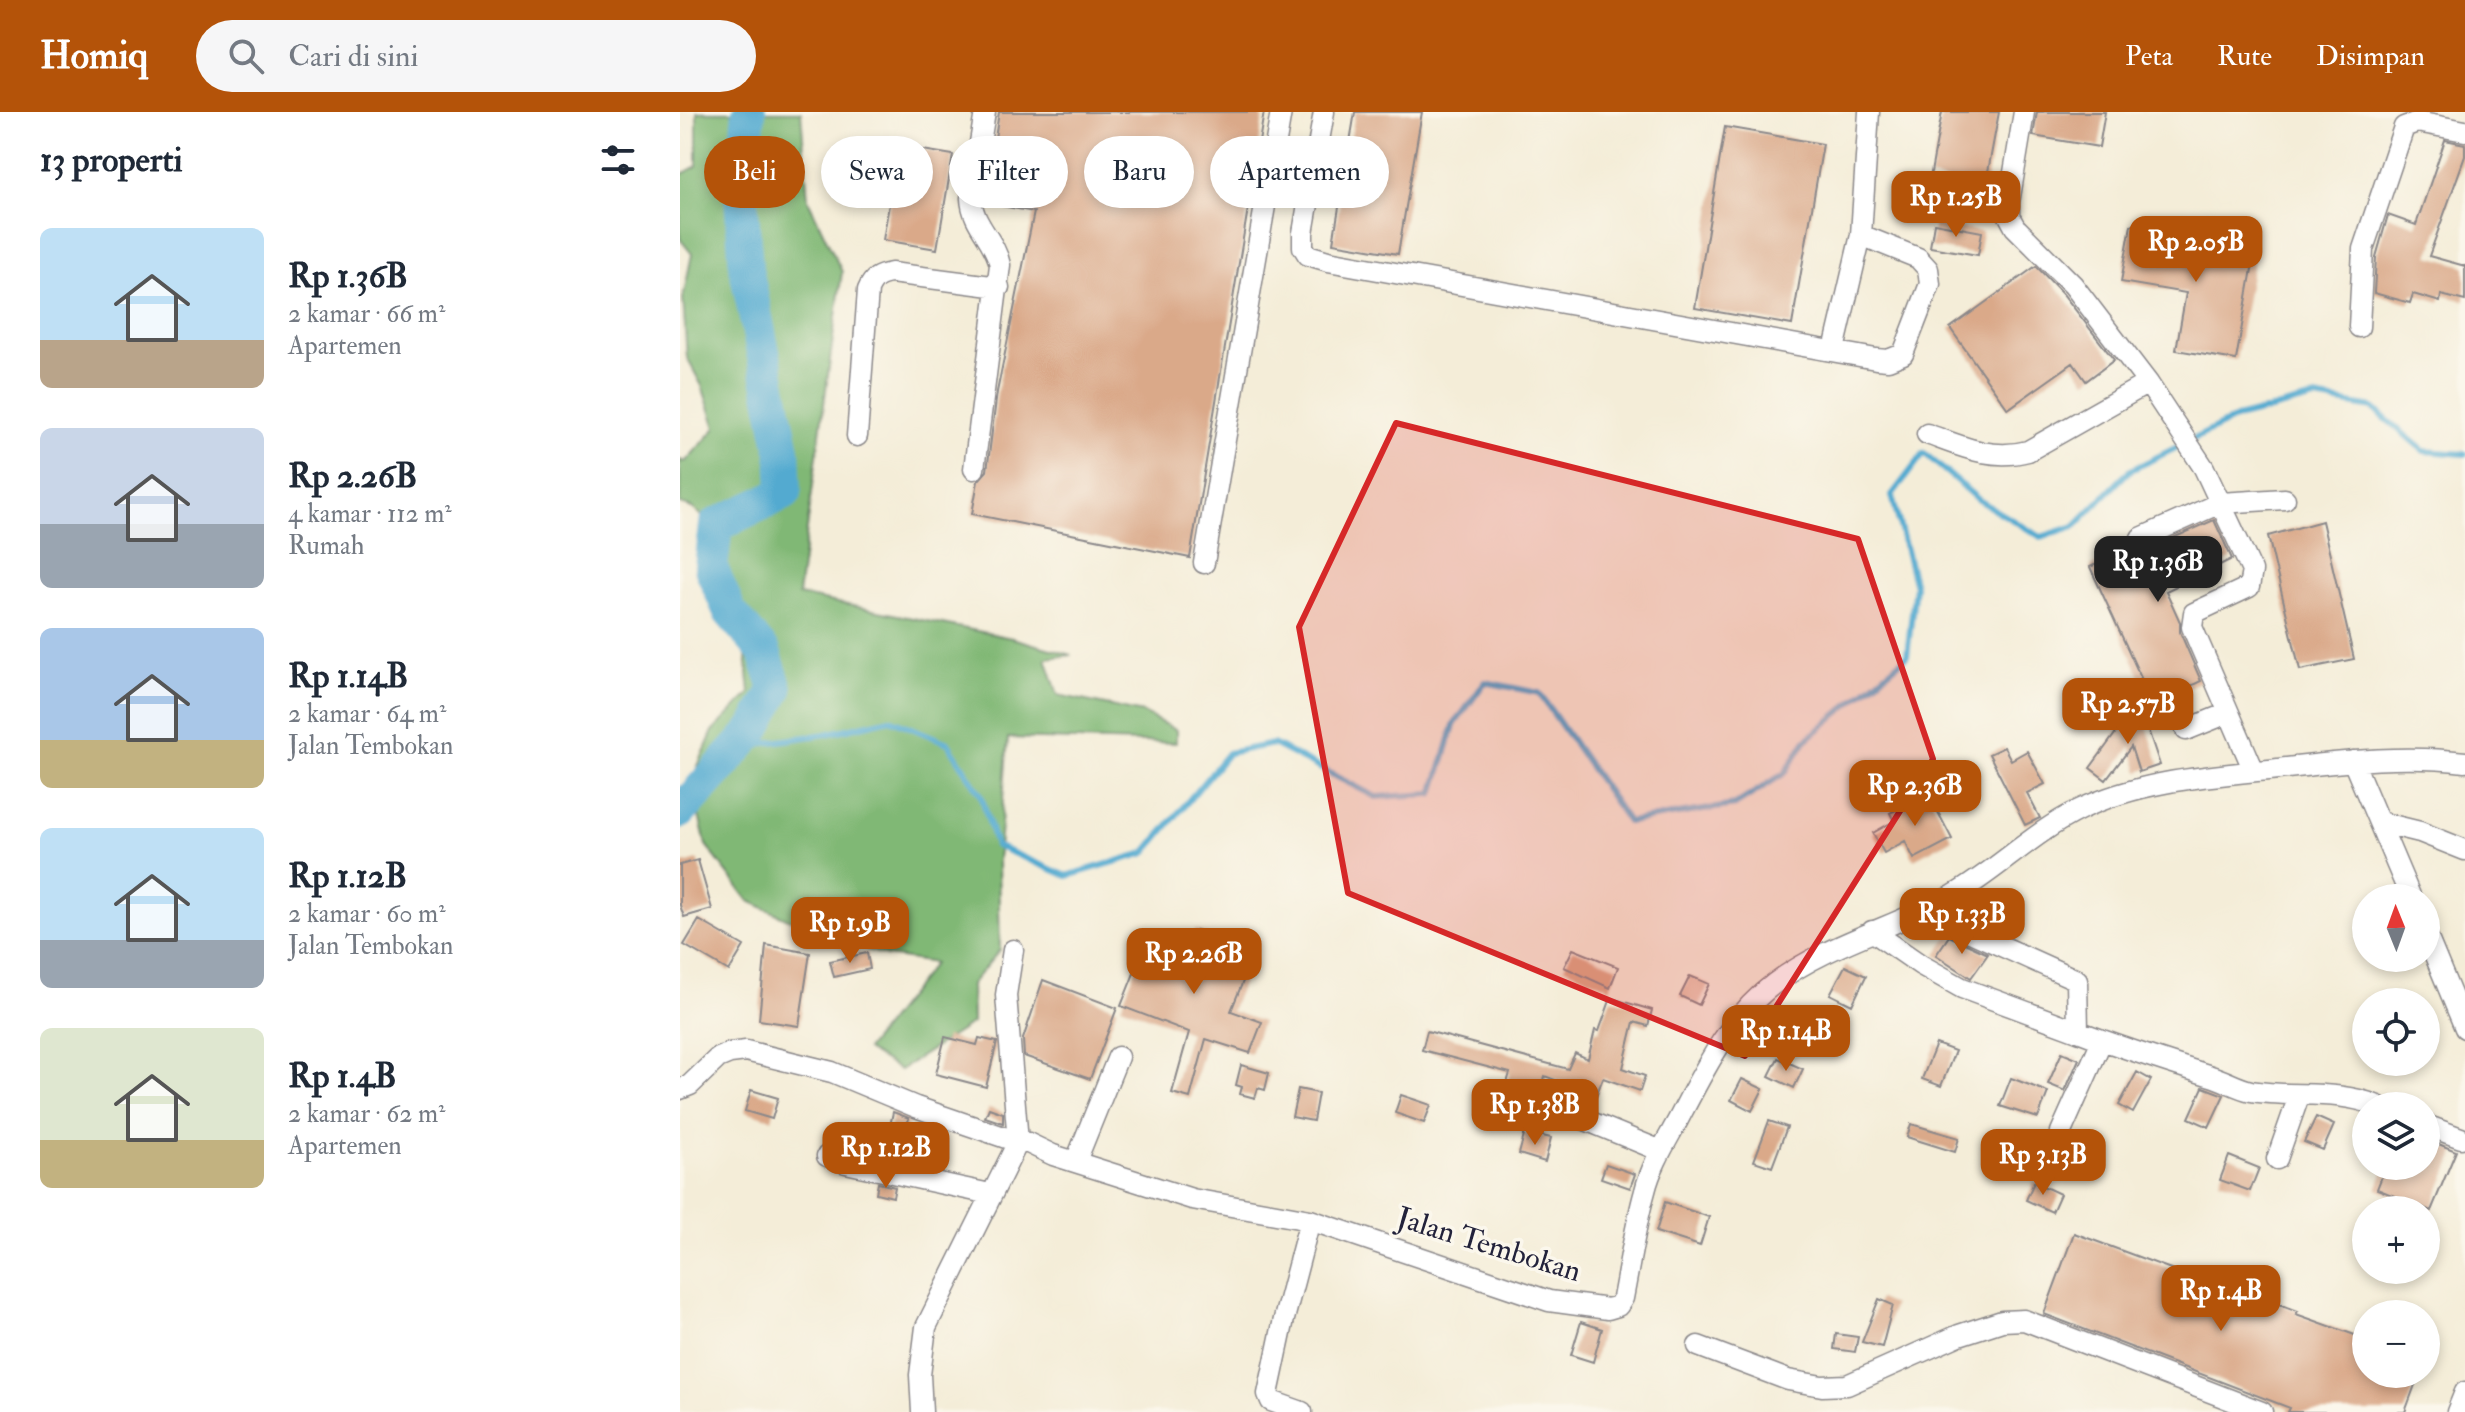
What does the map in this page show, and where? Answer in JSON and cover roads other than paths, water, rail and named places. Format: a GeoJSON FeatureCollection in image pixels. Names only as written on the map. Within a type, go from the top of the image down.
{"type":"FeatureCollection","features":[{"type":"Feature","properties":{"kind":"street"},"geometry":{"type":"LineString","coordinates":[[974,469],[1000,265],[998,252],[971,211],[985,112]]}},
{"type":"Feature","properties":{"kind":"street"},"geometry":{"type":"LineString","coordinates":[[1204,563],[1281,112]]}},
{"type":"Feature","properties":{"kind":"street"},"geometry":{"type":"LineString","coordinates":[[1324,112],[1303,247],[1308,255],[1343,264],[1876,359],[1898,358],[1903,354],[1930,284],[1928,269],[1918,258],[1861,235]]}},
{"type":"Feature","properties":{"kind":"street"},"geometry":{"type":"LineString","coordinates":[[1834,350],[1861,235],[1869,112]]}},
{"type":"Feature","properties":{"kind":"street"},"geometry":{"type":"LineString","coordinates":[[2024,112],[2009,216],[2015,227],[2073,285],[2148,383],[2204,468],[2252,571],[2249,587],[2194,613],[2192,627],[2254,771]]}},
{"type":"Feature","properties":{"kind":"street"},"geometry":{"type":"LineString","coordinates":[[2359,327],[2363,249],[2404,127],[2417,122],[2465,131]]}},
{"type":"Feature","properties":{"kind":"street"},"geometry":{"type":"LineString","coordinates":[[857,436],[868,290],[872,281],[879,275],[891,273],[999,287]]}},
{"type":"Feature","properties":{"kind":"street"},"geometry":{"type":"LineString","coordinates":[[1927,434],[1976,452],[2013,455],[2028,451],[2148,383]]}},
{"type":"Feature","properties":{"kind":"street"},"geometry":{"type":"LineString","coordinates":[[2141,538],[2220,503],[2285,499]]}},
{"type":"Feature","properties":{"kind":"street"},"geometry":{"type":"LineString","coordinates":[[2186,730],[2228,713]]}},
{"type":"Feature","properties":{"kind":"street","name":"Jalan Tembokan"},"geometry":{"type":"LineString","coordinates":[[680,1089],[690,1085],[718,1058],[746,1051],[832,1072],[916,1107],[1192,1199],[1310,1220],[1549,1301],[1608,1309],[1618,1306],[1623,1298],[1645,1188],[1661,1151],[1713,1055],[1739,1019],[1774,984],[1823,954],[1872,931],[1940,912],[2074,812],[2106,797],[2143,786],[2353,761],[2404,757],[2465,762]]}},
{"type":"Feature","properties":{"kind":"street"},"geometry":{"type":"LineString","coordinates":[[2353,761],[2405,884]]}},
{"type":"Feature","properties":{"kind":"street"},"geometry":{"type":"LineString","coordinates":[[2379,822],[2420,832],[2465,850]]}},
{"type":"Feature","properties":{"kind":"street"},"geometry":{"type":"LineString","coordinates":[[1940,912],[2077,980],[2078,1031]]}},
{"type":"Feature","properties":{"kind":"street"},"geometry":{"type":"LineString","coordinates":[[1872,931],[1921,965],[1962,988],[2159,1062],[2216,1077],[2240,1089],[2299,1096],[2352,1097]]}},
{"type":"Feature","properties":{"kind":"street"},"geometry":{"type":"LineString","coordinates":[[922,1412],[920,1375],[926,1327],[1018,1142],[1006,995],[1013,950]]}},
{"type":"Feature","properties":{"kind":"street"},"geometry":{"type":"LineString","coordinates":[[2440,968],[2465,1028]]}},
{"type":"Feature","properties":{"kind":"street"},"geometry":{"type":"LineString","coordinates":[[2061,1132],[2102,1040]]}},
{"type":"Feature","properties":{"kind":"street"},"geometry":{"type":"LineString","coordinates":[[1076,1161],[1118,1057]]}},
{"type":"Feature","properties":{"kind":"street"},"geometry":{"type":"LineString","coordinates":[[2277,1159],[2299,1096]]}},
{"type":"Feature","properties":{"kind":"street"},"geometry":{"type":"LineString","coordinates":[[1576,1116],[1661,1151]]}},
{"type":"Feature","properties":{"kind":"street"},"geometry":{"type":"LineString","coordinates":[[2440,1130],[2461,1138]]}},
{"type":"Feature","properties":{"kind":"street"},"geometry":{"type":"LineString","coordinates":[[827,1156],[846,1163],[990,1194]]}},
{"type":"Feature","properties":{"kind":"street"},"geometry":{"type":"LineString","coordinates":[[1302,1412],[1271,1401],[1268,1394],[1310,1220]]}},
{"type":"Feature","properties":{"kind":"street"},"geometry":{"type":"LineString","coordinates":[[1698,1346],[1788,1380],[1822,1386],[1847,1385],[1959,1335],[2013,1319],[2024,1320],[2262,1412]]}},
{"type":"Feature","properties":{"kind":"street"},"geometry":{"type":"LineString","coordinates":[[2457,1412],[2465,1392]]}},
{"type":"Feature","properties":{"kind":"waterway"},"geometry":{"type":"LineString","coordinates":[[680,812],[753,731],[776,689],[764,652],[730,612],[711,568],[716,525],[785,493],[783,450],[746,269],[741,194],[749,112]]}},
{"type":"Feature","properties":{"kind":"waterway"},"geometry":{"type":"LineString","coordinates":[[738,747],[826,734],[890,719],[948,743],[981,795],[996,846],[1067,876],[1145,853],[1228,753],[1273,744],[1376,797],[1433,794],[1454,725],[1485,682],[1539,693],[1628,822],[1735,805],[1785,773],[1805,741],[1907,656],[1915,586],[1892,495],[1924,453],[1979,500],[2041,537],[2075,526],[2129,471],[2236,418],[2315,398],[2373,408],[2424,451],[2465,454]]}}]}
